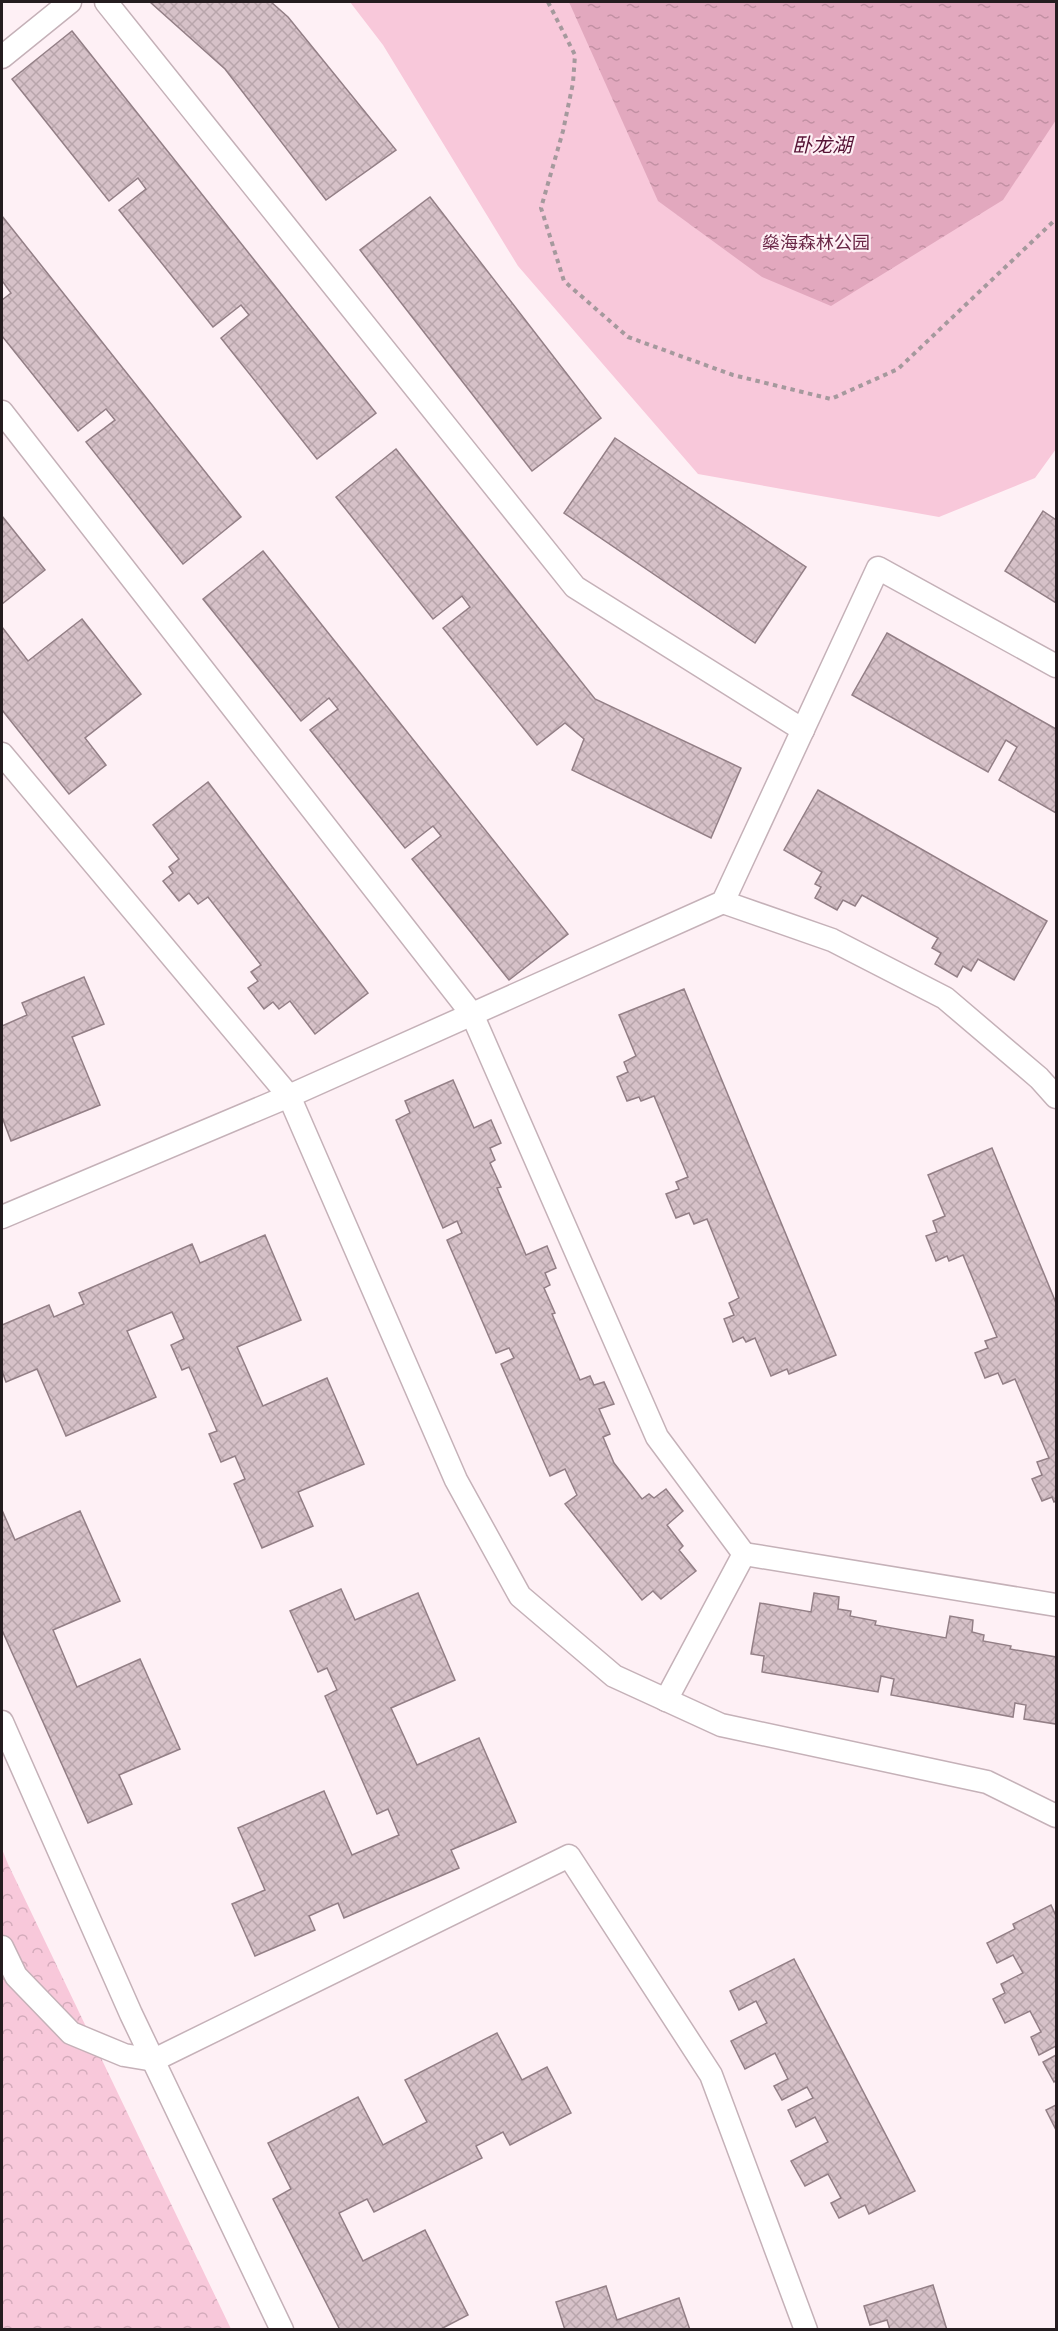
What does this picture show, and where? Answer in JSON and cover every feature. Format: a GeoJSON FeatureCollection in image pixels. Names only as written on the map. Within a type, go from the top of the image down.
{"type":"FeatureCollection","features":[{"type":"Feature","properties":{"kind":"lane"},"geometry":{"type":"LineString","coordinates":[[2,57],[70,2]]}},
{"type":"Feature","properties":{"kind":"lane"},"geometry":{"type":"LineString","coordinates":[[106,2],[575,587],[803,730]]}},
{"type":"Feature","properties":{"kind":"lane"},"geometry":{"type":"LineString","coordinates":[[2,412],[472,1014],[657,1437],[744,1554],[1056,1605]]}},
{"type":"Feature","properties":{"kind":"lane"},"geometry":{"type":"LineString","coordinates":[[2,1217],[289,1096],[723,902],[878,568],[1056,666]]}},
{"type":"Feature","properties":{"kind":"lane"},"geometry":{"type":"LineString","coordinates":[[2,754],[289,1096],[456,1480],[520,1596],[614,1676],[721,1725],[987,1782],[1056,1816]]}},
{"type":"Feature","properties":{"kind":"lane"},"geometry":{"type":"LineString","coordinates":[[723,902],[832,940],[945,998],[1040,1078],[1056,1097]]}},
{"type":"Feature","properties":{"kind":"lane"},"geometry":{"type":"LineString","coordinates":[[666,1700],[744,1554]]}},
{"type":"Feature","properties":{"kind":"lane"},"geometry":{"type":"LineString","coordinates":[[2,1722],[154,2060],[282,2330]]}},
{"type":"Feature","properties":{"kind":"lane"},"geometry":{"type":"LineString","coordinates":[[2,1947],[16,1976],[71,2033],[124,2055],[154,2060],[569,1856],[711,2075],[806,2330]]}},
{"type":"Feature","properties":{"kind":"path"},"geometry":{"type":"LineString","coordinates":[[548,2],[575,55],[567,112],[542,208],[564,281],[628,337],[734,375],[831,399],[898,369],[1056,219]]}},
{"type":"Feature","properties":{"kind":"green space","name":"燊海森林公园"},"geometry":{"type":"Polygon","coordinates":[[[350,2],[1056,2],[1056,449],[1035,478],[939,517],[698,474],[518,266],[383,45],[350,2]]]}},
{"type":"Feature","properties":{"kind":"green space"},"geometry":{"type":"Polygon","coordinates":[[[2,1849],[8,1864],[231,2329],[2,2329],[2,1849]]]}},
{"type":"Feature","properties":{"kind":"water","name":"卧龙湖"},"geometry":{"type":"Polygon","coordinates":[[[569,2],[1056,2],[1056,120],[1003,200],[831,306],[762,277],[658,201],[569,2]]]}},
{"type":"Feature","properties":{"kind":"building"},"geometry":{"type":"Polygon","coordinates":[[[150,2],[271,2],[288,17],[396,150],[326,200],[225,69],[150,2]]]}},
{"type":"Feature","properties":{"kind":"building"},"geometry":{"type":"Polygon","coordinates":[[[72,31],[376,413],[317,459],[221,338],[249,315],[241,305],[213,327],[119,210],[146,189],[138,178],[109,201],[12,79],[72,31]]]}},
{"type":"Feature","properties":{"kind":"building"},"geometry":{"type":"Polygon","coordinates":[[[430,197],[601,418],[532,471],[360,250],[430,197]]]}},
{"type":"Feature","properties":{"kind":"building"},"geometry":{"type":"Polygon","coordinates":[[[2,216],[241,517],[183,564],[86,442],[115,420],[106,409],[78,431],[2,336],[2,300],[11,293],[3,282],[2,284],[2,216]]]}},
{"type":"Feature","properties":{"kind":"building"},"geometry":{"type":"Polygon","coordinates":[[[615,438],[806,567],[755,643],[564,513],[615,438]]]}},
{"type":"Feature","properties":{"kind":"building"},"geometry":{"type":"Polygon","coordinates":[[[396,449],[595,699],[741,768],[711,838],[572,770],[584,739],[565,723],[537,745],[443,628],[470,607],[462,596],[433,619],[336,497],[396,449]]]}},
{"type":"Feature","properties":{"kind":"building"},"geometry":{"type":"Polygon","coordinates":[[[1043,511],[1056,520],[1056,603],[1005,571],[1043,511]]]}},
{"type":"Feature","properties":{"kind":"building"},"geometry":{"type":"Polygon","coordinates":[[[2,516],[45,570],[2,604],[2,516]]]}},
{"type":"Feature","properties":{"kind":"building"},"geometry":{"type":"Polygon","coordinates":[[[263,551],[568,934],[509,980],[412,859],[441,836],[433,826],[405,848],[310,730],[338,709],[329,698],[301,721],[203,599],[263,551]]]}},
{"type":"Feature","properties":{"kind":"building"},"geometry":{"type":"Polygon","coordinates":[[[82,619],[141,694],[85,738],[106,765],[69,794],[2,710],[2,627],[28,661],[82,619]]]}},
{"type":"Feature","properties":{"kind":"building"},"geometry":{"type":"Polygon","coordinates":[[[887,633],[1056,729],[1056,813],[999,780],[1017,747],[1006,740],[988,772],[852,695],[887,633]]]}},
{"type":"Feature","properties":{"kind":"building"},"geometry":{"type":"Polygon","coordinates":[[[208,782],[368,993],[315,1034],[290,1001],[279,1009],[273,1002],[264,1009],[248,988],[258,981],[251,972],[261,965],[208,897],[198,904],[189,893],[179,901],[163,881],[173,873],[169,867],[179,859],[153,825],[208,782]]]}},
{"type":"Feature","properties":{"kind":"building"},"geometry":{"type":"Polygon","coordinates":[[[818,790],[1047,921],[1014,980],[978,959],[971,971],[963,966],[957,977],[935,964],[941,953],[932,948],[938,938],[862,895],[855,906],[843,900],[837,910],[815,898],[821,887],[815,884],[822,872],[784,850],[818,790]]]}},
{"type":"Feature","properties":{"kind":"building"},"geometry":{"type":"Polygon","coordinates":[[[84,977],[104,1024],[72,1037],[100,1105],[11,1141],[2,1117],[2,1026],[27,1015],[22,1003],[84,977]]]}},
{"type":"Feature","properties":{"kind":"building"},"geometry":{"type":"Polygon","coordinates":[[[684,989],[836,1355],[789,1374],[787,1369],[771,1376],[755,1338],[746,1342],[743,1337],[733,1342],[724,1319],[734,1315],[729,1303],[739,1298],[707,1219],[694,1224],[689,1213],[676,1218],[666,1194],[679,1189],[676,1182],[688,1177],[654,1096],[641,1101],[639,1097],[627,1101],[617,1077],[628,1072],[624,1062],[636,1056],[619,1015],[684,989]]]}},
{"type":"Feature","properties":{"kind":"building"},"geometry":{"type":"Polygon","coordinates":[[[453,1080],[474,1128],[491,1120],[501,1143],[490,1148],[495,1160],[490,1163],[501,1187],[497,1188],[526,1255],[547,1246],[556,1268],[545,1273],[550,1285],[544,1288],[555,1313],[552,1314],[580,1380],[590,1376],[594,1385],[604,1382],[614,1404],[599,1409],[610,1434],[603,1437],[614,1463],[642,1499],[649,1494],[654,1498],[666,1489],[683,1511],[667,1525],[683,1546],[679,1550],[696,1571],[661,1599],[653,1591],[642,1600],[565,1504],[577,1495],[565,1469],[550,1476],[501,1364],[514,1358],[509,1348],[496,1353],[447,1240],[462,1233],[457,1221],[443,1228],[396,1120],[410,1113],[405,1101],[453,1080]]]}},
{"type":"Feature","properties":{"kind":"building"},"geometry":{"type":"Polygon","coordinates":[[[992,1148],[1056,1303],[1056,1501],[1054,1502],[1052,1497],[1042,1501],[1032,1479],[1042,1475],[1037,1462],[1049,1458],[1015,1379],[1003,1384],[998,1373],[985,1378],[975,1353],[988,1348],[985,1341],[997,1337],[963,1255],[949,1261],[947,1256],[936,1261],[926,1236],[937,1232],[933,1221],[945,1216],[928,1175],[992,1148]]]}},
{"type":"Feature","properties":{"kind":"building"},"geometry":{"type":"Polygon","coordinates":[[[265,1235],[301,1320],[237,1347],[263,1406],[327,1378],[364,1464],[298,1492],[313,1526],[262,1548],[234,1484],[245,1479],[235,1456],[221,1462],[209,1434],[217,1431],[189,1367],[182,1370],[171,1345],[184,1339],[172,1312],[127,1331],[156,1397],[66,1436],[37,1369],[6,1382],[2,1371],[2,1325],[49,1305],[54,1317],[84,1304],[79,1293],[192,1244],[200,1263],[265,1235]]]}},
{"type":"Feature","properties":{"kind":"building"},"geometry":{"type":"Polygon","coordinates":[[[2,1510],[15,1540],[80,1511],[120,1601],[53,1630],[77,1687],[140,1659],[180,1749],[119,1775],[132,1804],[88,1823],[2,1630],[2,1510]]]}},
{"type":"Feature","properties":{"kind":"building"},"geometry":{"type":"Polygon","coordinates":[[[341,1589],[355,1620],[418,1593],[455,1680],[391,1708],[417,1765],[479,1738],[516,1822],[451,1850],[459,1868],[344,1918],[338,1903],[309,1916],[315,1930],[255,1956],[232,1904],[265,1890],[238,1828],[324,1791],[352,1855],[399,1835],[388,1809],[377,1814],[325,1696],[337,1690],[327,1668],[318,1672],[290,1611],[341,1589]]]}},
{"type":"Feature","properties":{"kind":"building"},"geometry":{"type":"Polygon","coordinates":[[[814,1593],[839,1597],[838,1609],[851,1611],[850,1616],[876,1621],[875,1625],[946,1638],[950,1616],[973,1620],[972,1632],[984,1635],[983,1641],[1011,1646],[1010,1649],[1056,1657],[1056,1724],[1024,1719],[1026,1705],[1015,1703],[1013,1717],[891,1695],[894,1679],[881,1676],[878,1692],[762,1672],[764,1656],[751,1654],[760,1603],[811,1612],[814,1593]]]}},
{"type":"Feature","properties":{"kind":"building"},"geometry":{"type":"Polygon","coordinates":[[[1051,1905],[1056,1916],[1056,2046],[1039,2055],[1031,2037],[1041,2032],[1030,2011],[1005,2023],[993,1999],[1005,1993],[1001,1984],[1023,1973],[1013,1955],[997,1963],[987,1943],[1015,1929],[1013,1924],[1051,1905]]]}},
{"type":"Feature","properties":{"kind":"building"},"geometry":{"type":"Polygon","coordinates":[[[794,1959],[915,2191],[869,2214],[865,2205],[839,2218],[831,2203],[841,2198],[828,2174],[805,2186],[791,2161],[828,2142],[815,2117],[796,2127],[788,2110],[813,2098],[807,2087],[782,2100],[774,2086],[788,2079],[775,2053],[745,2069],[731,2041],[767,2023],[756,2001],[739,2010],[730,1991],[794,1959]]]}},
{"type":"Feature","properties":{"kind":"building"},"geometry":{"type":"Polygon","coordinates":[[[497,2033],[522,2080],[547,2067],[571,2113],[510,2145],[503,2132],[476,2146],[482,2158],[374,2212],[367,2199],[339,2213],[363,2261],[425,2230],[468,2315],[439,2330],[340,2330],[273,2199],[291,2189],[268,2143],[358,2097],[383,2145],[427,2122],[405,2080],[497,2033]]]}},
{"type":"Feature","properties":{"kind":"building"},"geometry":{"type":"Polygon","coordinates":[[[1056,2055],[1056,2080],[1054,2082],[1043,2062],[1056,2055]]]}},
{"type":"Feature","properties":{"kind":"building"},"geometry":{"type":"Polygon","coordinates":[[[1056,2105],[1056,2130],[1046,2110],[1056,2105]]]}},
{"type":"Feature","properties":{"kind":"building"},"geometry":{"type":"Polygon","coordinates":[[[933,2285],[947,2330],[890,2330],[887,2320],[870,2325],[864,2306],[933,2285]]]}},
{"type":"Feature","properties":{"kind":"building"},"geometry":{"type":"Polygon","coordinates":[[[606,2286],[617,2320],[679,2298],[690,2330],[565,2330],[556,2302],[606,2286]]]}}]}
